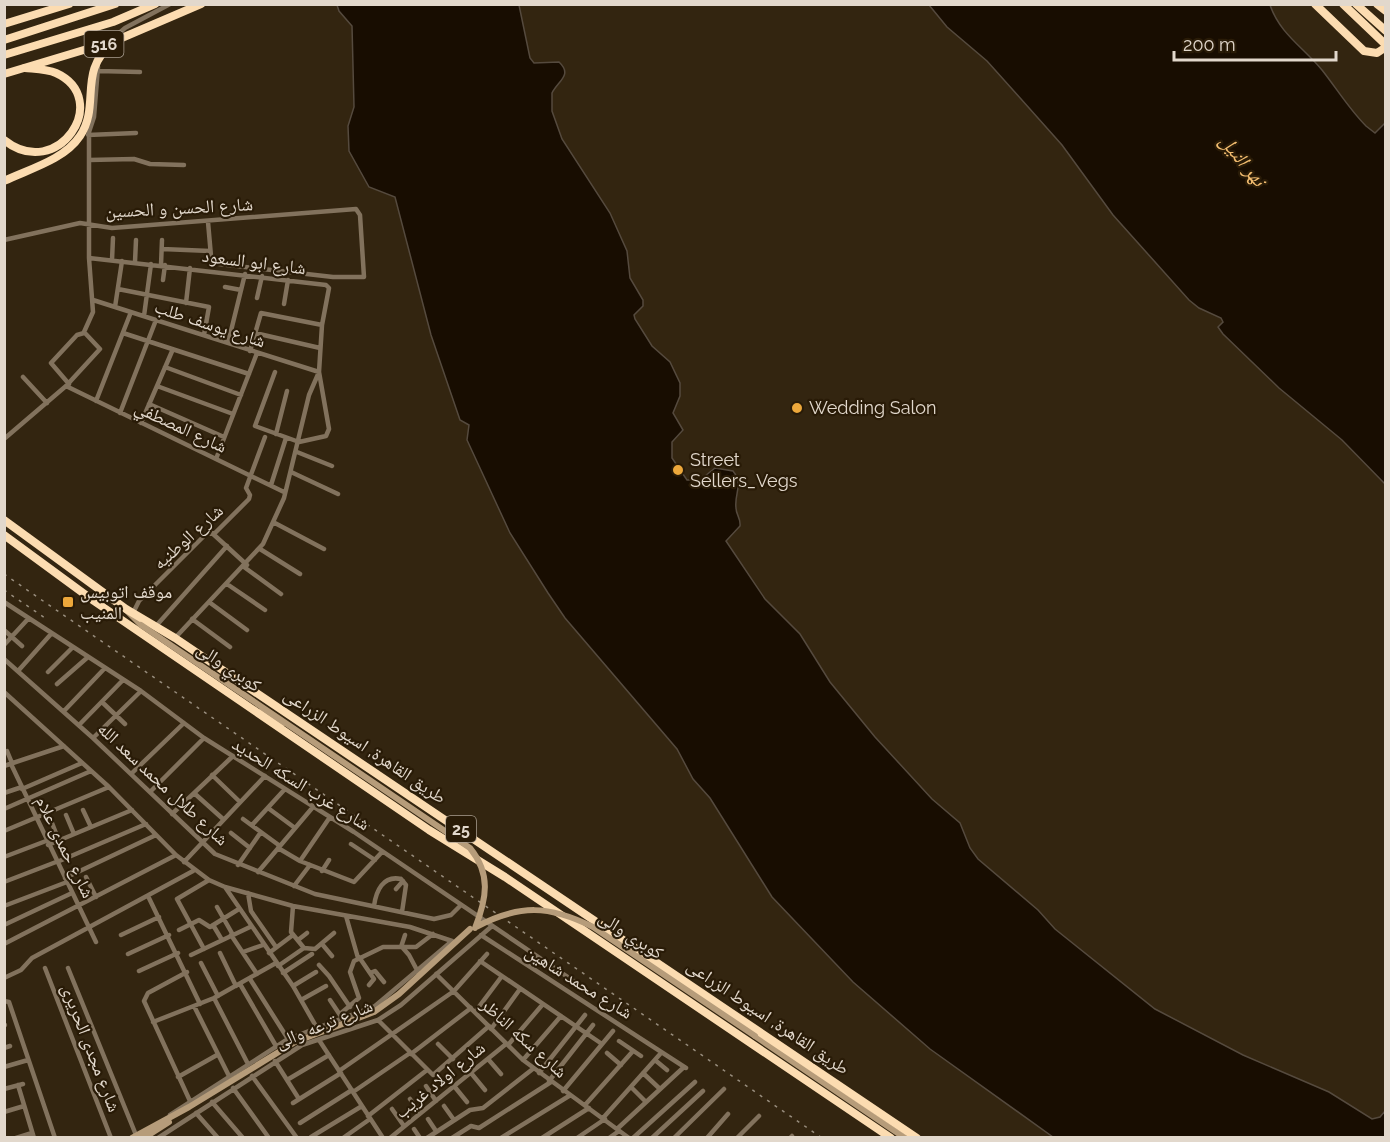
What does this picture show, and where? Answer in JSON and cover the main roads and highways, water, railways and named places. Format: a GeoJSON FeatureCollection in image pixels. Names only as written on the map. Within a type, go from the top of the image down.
{"type":"FeatureCollection","features":[{"type":"Feature","properties":{"kind":"highway"},"geometry":{"type":"LineString","coordinates":[[4,24],[69,4]]}},
{"type":"Feature","properties":{"kind":"highway","name":"516"},"geometry":{"type":"LineString","coordinates":[[4,40],[115,4]]}},
{"type":"Feature","properties":{"kind":"highway","name":"516"},"geometry":{"type":"LineString","coordinates":[[4,55],[113,22],[155,4]]}},
{"type":"Feature","properties":{"kind":"highway","name":"516"},"geometry":{"type":"LineString","coordinates":[[4,74],[117,40],[201,4]]}},
{"type":"Feature","properties":{"kind":"highway"},"geometry":{"type":"LineString","coordinates":[[1315,4],[1364,51],[1377,53],[1386,46],[1343,4]]}},
{"type":"Feature","properties":{"kind":"highway"},"geometry":{"type":"LineString","coordinates":[[1356,4],[1386,31]]}},
{"type":"Feature","properties":{"kind":"highway"},"geometry":{"type":"LineString","coordinates":[[1377,4],[1386,11]]}},
{"type":"Feature","properties":{"kind":"highway"},"geometry":{"type":"LineString","coordinates":[[4,181],[58,156],[80,136],[88,114],[90,79],[94,68],[107,48],[117,40]]}},
{"type":"Feature","properties":{"kind":"highway"},"geometry":{"type":"LineString","coordinates":[[4,140],[20,149],[46,151],[68,139],[79,117],[79,100],[64,78],[48,70],[24,68]]}},
{"type":"Feature","properties":{"kind":"highway","name":"طريق القاهرة, اسيوط الزراعى"},"geometry":{"type":"LineString","coordinates":[[4,520],[130,613],[175,638],[917,1137]]}},
{"type":"Feature","properties":{"kind":"highway","name":"طريق القاهرة, اسيوط الزراعى"},"geometry":{"type":"LineString","coordinates":[[4,536],[94,601],[251,706],[429,830],[505,877],[891,1137]]}},
{"type":"Feature","properties":{"kind":"highway"},"geometry":{"type":"LineString","coordinates":[[505,877],[516,874],[512,864]]}},
{"type":"Feature","properties":{"kind":"highway"},"geometry":{"type":"LineString","coordinates":[[531,895],[531,884],[540,885]]}},
{"type":"Feature","properties":{"kind":"main road","name":"كوبري والى"},"geometry":{"type":"LineString","coordinates":[[130,613],[141,625],[470,848],[482,864],[486,880],[485,899],[473,928]]}},
{"type":"Feature","properties":{"kind":"main road","name":"كوبري والى"},"geometry":{"type":"LineString","coordinates":[[251,706],[283,725],[467,851],[481,873],[482,891],[473,928]]}},
{"type":"Feature","properties":{"kind":"main road","name":"كوبري والى"},"geometry":{"type":"LineString","coordinates":[[144,1137],[296,1042],[361,1019],[381,1008],[473,928],[492,915],[520,907],[552,907],[595,924],[724,1007]]}},
{"type":"Feature","properties":{"kind":"main road","name":"كوبري والى"},"geometry":{"type":"LineString","coordinates":[[147,1130],[296,1042],[374,1012],[399,994],[473,928],[493,918],[521,910],[552,910],[593,927],[905,1137]]}},
{"type":"Feature","properties":{"kind":"main road","name":"شارع ترعه والى"},"geometry":{"type":"LineString","coordinates":[[134,1136],[147,1130]]}},
{"type":"Feature","properties":{"kind":"water"},"geometry":{"type":"Polygon","coordinates":[[[337,5],[519,5],[530,58],[534,63],[559,62],[565,71],[563,78],[552,93],[552,111],[562,139],[610,213],[627,251],[630,278],[643,300],[643,306],[634,315],[635,319],[652,346],[670,362],[680,383],[680,396],[673,413],[683,430],[672,442],[672,458],[687,480],[700,480],[715,468],[733,471],[738,481],[736,508],[740,526],[726,541],[765,599],[800,634],[830,682],[875,737],[932,799],[960,823],[970,848],[978,859],[1038,910],[1055,929],[1155,1009],[1243,1055],[1329,1092],[1372,1119],[1380,1117],[1385,1111],[1385,1137],[1053,1137],[930,1049],[853,982],[772,897],[710,798],[693,779],[677,749],[565,618],[510,533],[467,440],[469,425],[460,420],[431,335],[395,197],[369,187],[349,151],[348,126],[354,107],[352,26],[339,11],[337,5]]]}},
{"type":"Feature","properties":{"kind":"water","name":"نهر النيل"},"geometry":{"type":"Polygon","coordinates":[[[929,5],[1270,5],[1286,32],[1322,70],[1366,126],[1375,133],[1385,123],[1385,484],[1342,440],[1279,388],[1223,334],[1218,327],[1223,322],[1221,318],[1199,308],[1189,300],[1113,215],[1062,145],[987,61],[947,27],[929,5]]]}},
{"type":"Feature","properties":{"kind":"railway"},"geometry":{"type":"LineString","coordinates":[[4,574],[822,1138]]}},
{"type":"Feature","properties":{"kind":"railway"},"geometry":{"type":"LineString","coordinates":[[4,590],[48,620]]}},
{"type":"Feature","properties":{"kind":"place","name":"Wedding Salon"},"geometry":{"type":"Point","coordinates":[797,408]}},
{"type":"Feature","properties":{"kind":"place","name":"Street Sellers_Vegs"},"geometry":{"type":"Point","coordinates":[678,470]}},
{"type":"Feature","properties":{"kind":"place","name":"موقف اتوبيس المنيب"},"geometry":{"type":"Point","coordinates":[68,602]}}]}
